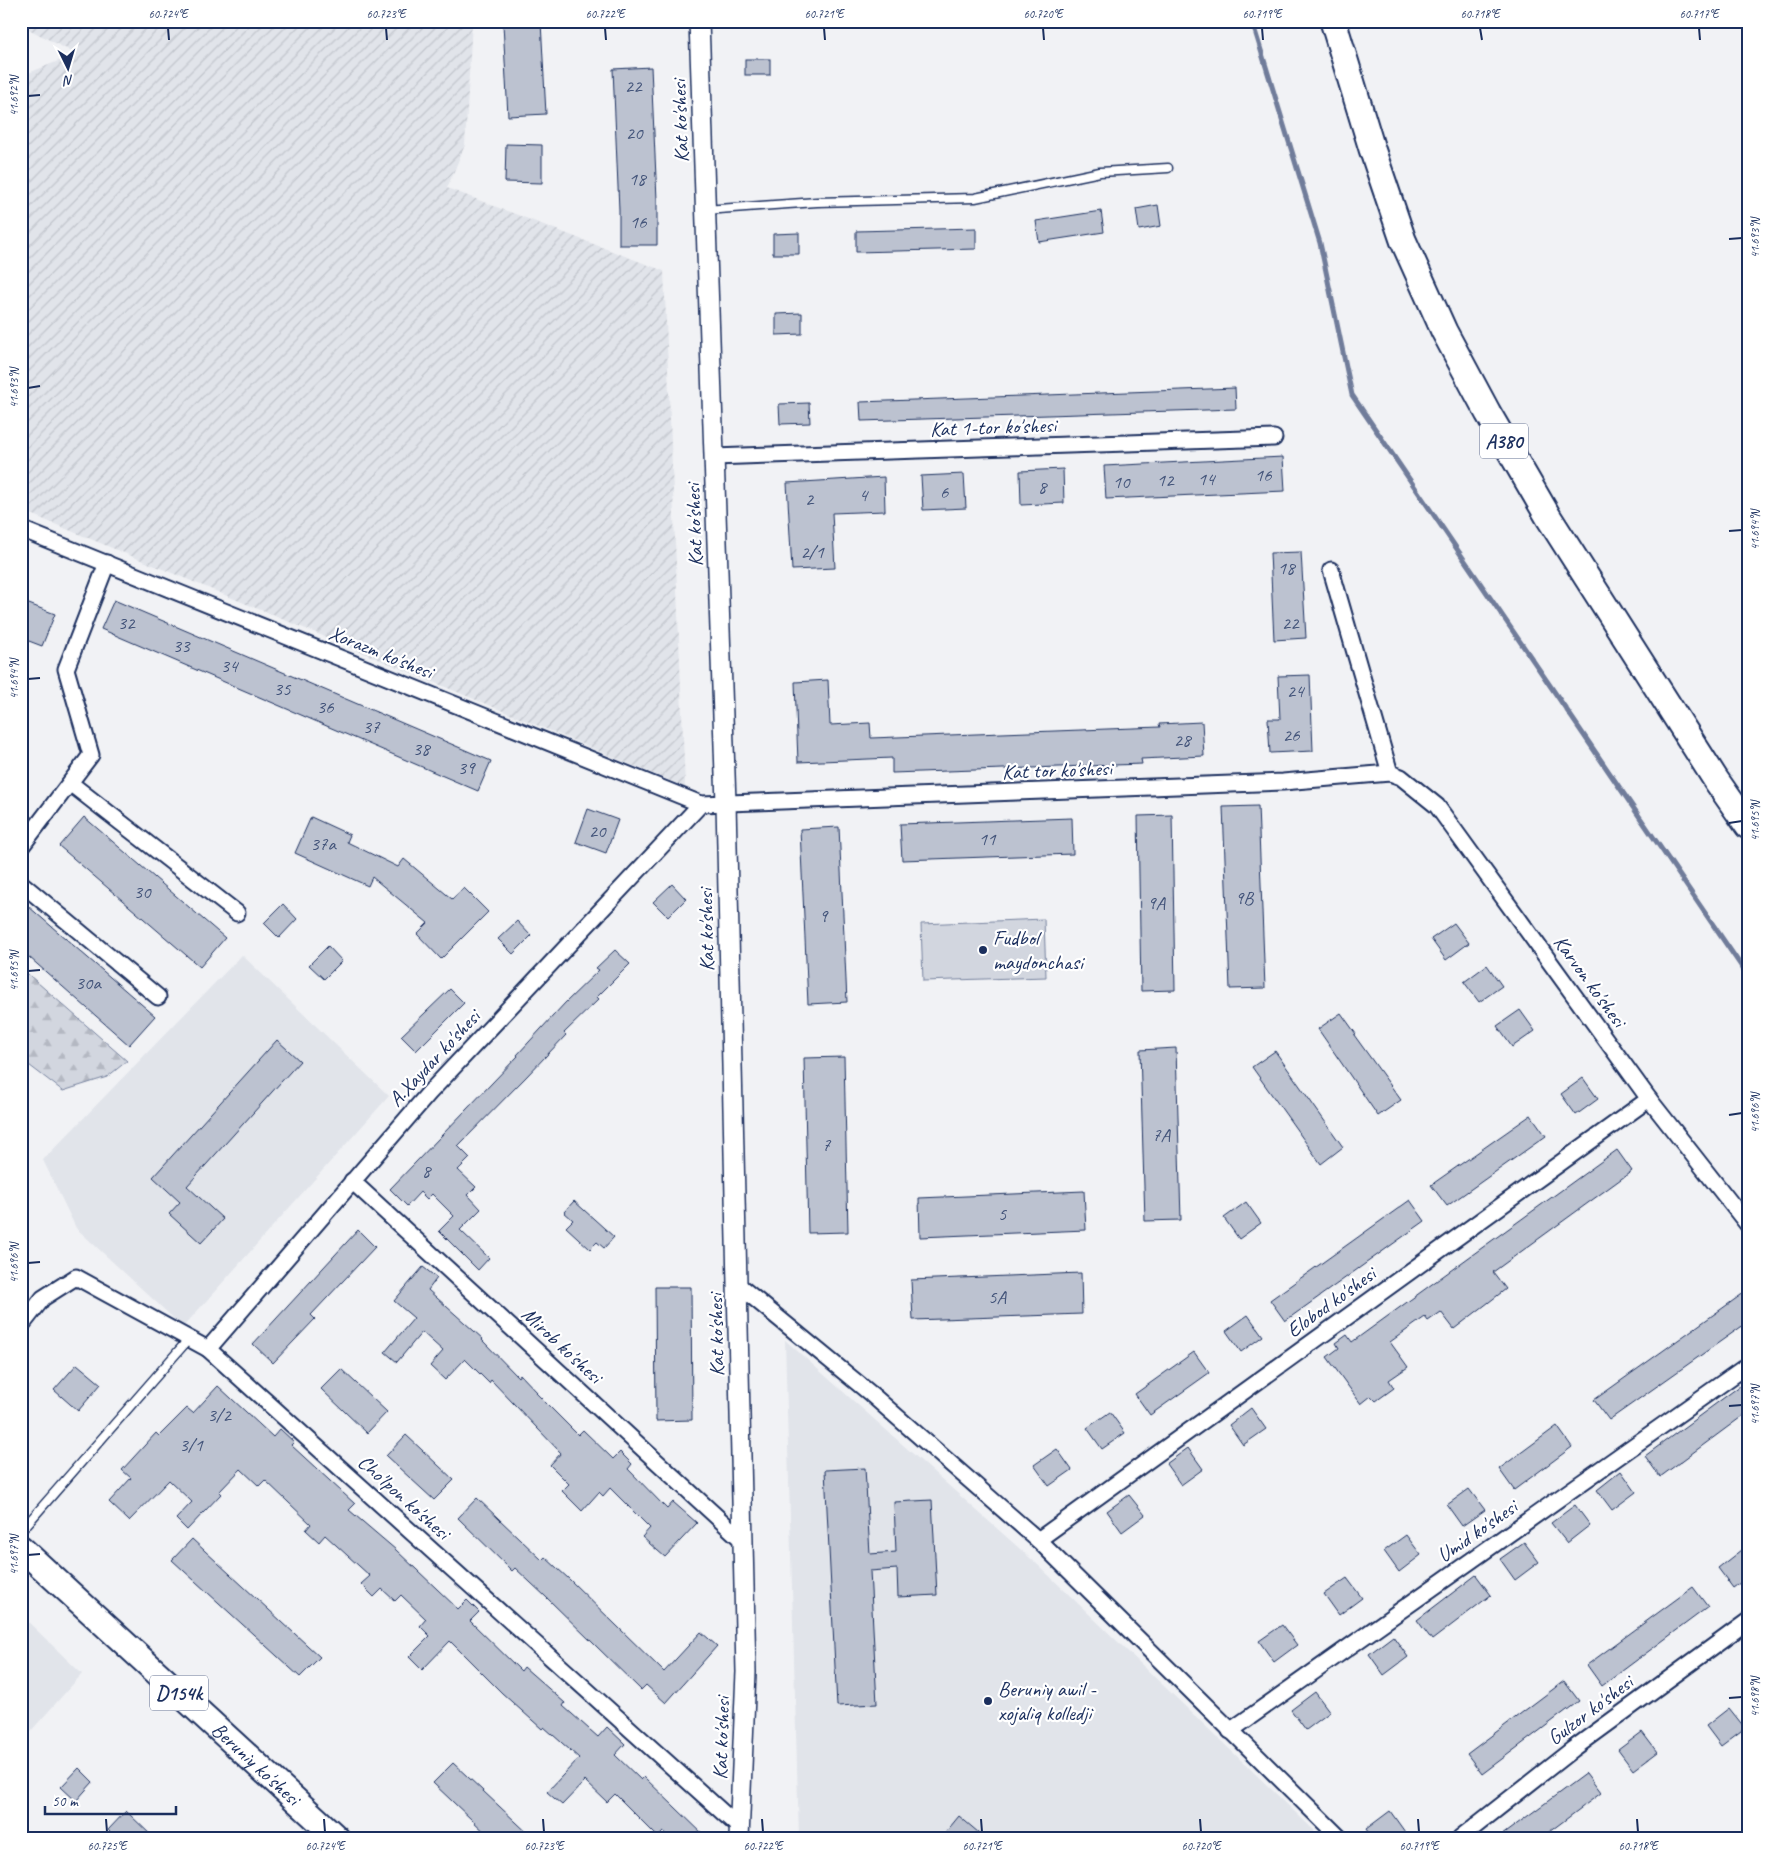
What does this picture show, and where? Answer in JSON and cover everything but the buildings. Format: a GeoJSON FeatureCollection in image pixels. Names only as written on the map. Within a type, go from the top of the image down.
{"type":"FeatureCollection","features":[{"type":"Feature","properties":{"kind":"highway","name":"A380"},"geometry":{"type":"LineString","coordinates":[[1332,21],[1403,240],[1444,331],[1548,518],[1716,780],[1748,826]]}},
{"type":"Feature","properties":{"kind":"main road","name":"Beruniy ko'shesi"},"geometry":{"type":"LineString","coordinates":[[21,1548],[337,1838]]}},
{"type":"Feature","properties":{"kind":"street","name":"Kat ko'shesi"},"geometry":{"type":"LineString","coordinates":[[699,21],[726,804],[746,1672],[739,1833]]}},
{"type":"Feature","properties":{"kind":"street","name":"Kat 1-tor ko'shesi"},"geometry":{"type":"LineString","coordinates":[[714,457],[1274,438]]}},
{"type":"Feature","properties":{"kind":"street","name":"Xorazm ko'shesi"},"geometry":{"type":"LineString","coordinates":[[21,529],[701,804],[726,804]]}},
{"type":"Feature","properties":{"kind":"street"},"geometry":{"type":"LineString","coordinates":[[21,847],[91,755],[66,668],[107,563]]}},
{"type":"Feature","properties":{"kind":"street"},"geometry":{"type":"LineString","coordinates":[[1331,570],[1390,772]]}},
{"type":"Feature","properties":{"kind":"street","name":"Kat tor ko'shesi"},"geometry":{"type":"LineString","coordinates":[[726,804],[1283,782],[1390,772]]}},
{"type":"Feature","properties":{"kind":"street","name":"Karvon ko'shesi"},"geometry":{"type":"LineString","coordinates":[[1390,772],[1400,777],[1437,806],[1649,1099],[1748,1225]]}},
{"type":"Feature","properties":{"kind":"street"},"geometry":{"type":"LineString","coordinates":[[70,783],[236,913]]}},
{"type":"Feature","properties":{"kind":"street","name":"A.Xaydar ko'shesi"},"geometry":{"type":"LineString","coordinates":[[208,1349],[430,1093],[701,804]]}},
{"type":"Feature","properties":{"kind":"street"},"geometry":{"type":"LineString","coordinates":[[21,883],[158,997]]}},
{"type":"Feature","properties":{"kind":"street","name":"Elobod ko'shesi"},"geometry":{"type":"LineString","coordinates":[[1038,1540],[1649,1099]]}},
{"type":"Feature","properties":{"kind":"street","name":"Mirob ko'shesi"},"geometry":{"type":"LineString","coordinates":[[352,1181],[742,1540]]}},
{"type":"Feature","properties":{"kind":"street","name":"Cho'lpon ko'shesi"},"geometry":{"type":"LineString","coordinates":[[21,1326],[43,1298],[76,1277],[188,1340],[208,1349],[739,1833]]}},
{"type":"Feature","properties":{"kind":"street"},"geometry":{"type":"LineString","coordinates":[[737,1284],[871,1394],[1038,1540],[1340,1838]]}},
{"type":"Feature","properties":{"kind":"street","name":"Umid ko'shesi"},"geometry":{"type":"LineString","coordinates":[[1230,1731],[1748,1365]]}},
{"type":"Feature","properties":{"kind":"street","name":"Gulzor ko'shesi"},"geometry":{"type":"LineString","coordinates":[[1460,1838],[1573,1748],[1748,1621]]}},
{"type":"Feature","properties":{"kind":"lane"},"geometry":{"type":"LineString","coordinates":[[706,210],[817,202],[975,198],[1100,172],[1168,168]]}},
{"type":"Feature","properties":{"kind":"lane"},"geometry":{"type":"LineString","coordinates":[[21,1530],[188,1340]]}},
{"type":"Feature","properties":{"kind":"shaded area"},"geometry":{"type":"Polygon","coordinates":[[[21,21],[472,21],[465,145],[447,188],[664,271],[685,787],[21,510],[21,76],[76,54],[21,25],[21,21]]]}},
{"type":"Feature","properties":{"kind":"shaded area"},"geometry":{"type":"Polygon","coordinates":[[[242,955],[389,1096],[183,1327],[76,1228],[43,1160],[242,955]]]}},
{"type":"Feature","properties":{"kind":"shaded area","name":"Beruniy awil - xojaliq kolledji"},"geometry":{"type":"Polygon","coordinates":[[[785,1340],[1038,1565],[1322,1838],[799,1838],[785,1340]]]}},
{"type":"Feature","properties":{"kind":"shaded area"},"geometry":{"type":"Polygon","coordinates":[[[21,1615],[82,1674],[21,1742],[21,1615]]]}},
{"type":"Feature","properties":{"kind":"green space","name":"Fudbol maydonchasi"},"geometry":{"type":"Polygon","coordinates":[[[1044,919],[1046,977],[923,981],[921,924],[1044,919]]]}},
{"type":"Feature","properties":{"kind":"green space"},"geometry":{"type":"Polygon","coordinates":[[[21,968],[127,1061],[107,1077],[63,1091],[21,1059],[21,968]]]}},
{"type":"Feature","properties":{"kind":"waterway"},"geometry":{"type":"LineString","coordinates":[[1252,21],[1320,243],[1352,395],[1748,976]]}},
{"type":"Feature","properties":{"kind":"place","name":"Fudbol maydonchasi"},"geometry":{"type":"Point","coordinates":[983,950]}},
{"type":"Feature","properties":{"kind":"place","name":"Beruniy awil - xojaliq kolledji"},"geometry":{"type":"Point","coordinates":[988,1701]}}]}
